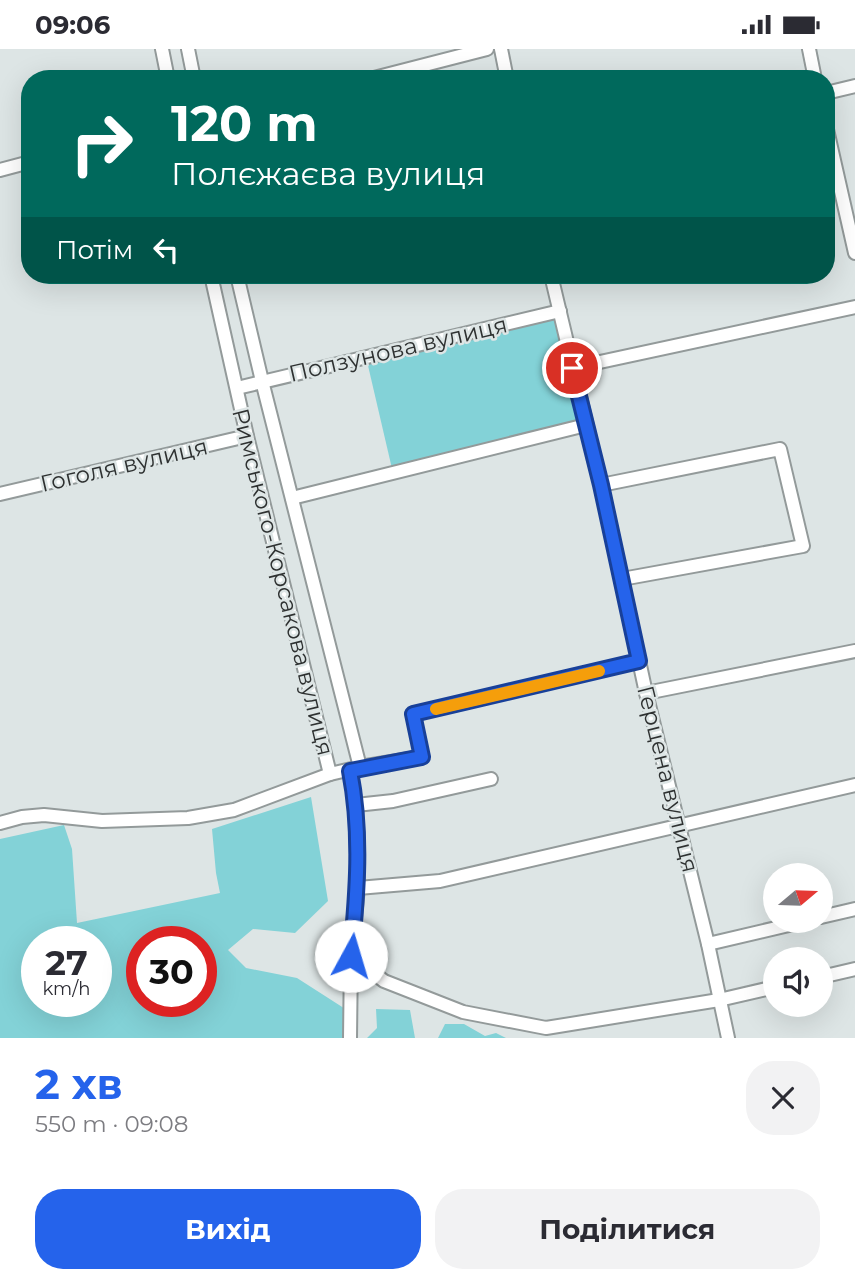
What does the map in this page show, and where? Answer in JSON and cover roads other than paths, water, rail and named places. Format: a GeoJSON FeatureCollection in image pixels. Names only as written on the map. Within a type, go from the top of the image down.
{"type":"FeatureCollection","features":[{"type":"Feature","properties":{"kind":"street"},"geometry":{"type":"LineString","coordinates":[[162,49],[166,70]]}},
{"type":"Feature","properties":{"kind":"street"},"geometry":{"type":"LineString","coordinates":[[188,49],[192,70]]}},
{"type":"Feature","properties":{"kind":"street"},"geometry":{"type":"LineString","coordinates":[[405,70],[487,49]]}},
{"type":"Feature","properties":{"kind":"street"},"geometry":{"type":"LineString","coordinates":[[500,49],[505,70]]}},
{"type":"Feature","properties":{"kind":"street"},"geometry":{"type":"LineString","coordinates":[[809,49],[813,70]]}},
{"type":"Feature","properties":{"kind":"street"},"geometry":{"type":"LineString","coordinates":[[835,91],[855,86]]}},
{"type":"Feature","properties":{"kind":"street"},"geometry":{"type":"LineString","coordinates":[[835,157],[851,213],[855,253]]}},
{"type":"Feature","properties":{"kind":"street"},"geometry":{"type":"LineString","coordinates":[[0,170],[21,164]]}},
{"type":"Feature","properties":{"kind":"street","name":"Римського-Корсакова вулиця"},"geometry":{"type":"LineString","coordinates":[[213,284],[247,436],[330,774],[355,769],[239,284]]}},
{"type":"Feature","properties":{"kind":"street","name":"Герцена вулиця"},"geometry":{"type":"LineString","coordinates":[[553,284],[728,1038]]}},
{"type":"Feature","properties":{"kind":"street"},"geometry":{"type":"LineString","coordinates":[[572,368],[855,307]]}},
{"type":"Feature","properties":{"kind":"street","name":"Ползунова вулиця"},"geometry":{"type":"LineString","coordinates":[[237,388],[560,311]]}},
{"type":"Feature","properties":{"kind":"street"},"geometry":{"type":"LineString","coordinates":[[292,498],[586,425]]}},
{"type":"Feature","properties":{"kind":"street","name":"Гоголя вулиця"},"geometry":{"type":"LineString","coordinates":[[0,493],[247,436]]}},
{"type":"Feature","properties":{"kind":"street"},"geometry":{"type":"LineString","coordinates":[[601,485],[780,449],[803,546],[622,579]]}},
{"type":"Feature","properties":{"kind":"street"},"geometry":{"type":"LineString","coordinates":[[646,693],[855,651]]}},
{"type":"Feature","properties":{"kind":"street"},"geometry":{"type":"LineString","coordinates":[[350,1038],[351,956],[358,888],[355,769],[422,757],[413,714],[639,661]]}},
{"type":"Feature","properties":{"kind":"street"},"geometry":{"type":"LineString","coordinates":[[0,823],[44,815],[102,821],[188,818],[234,810],[330,774]]}},
{"type":"Feature","properties":{"kind":"street"},"geometry":{"type":"LineString","coordinates":[[356,805],[491,779]]}},
{"type":"Feature","properties":{"kind":"street"},"geometry":{"type":"LineString","coordinates":[[358,888],[440,881],[855,785]]}},
{"type":"Feature","properties":{"kind":"street"},"geometry":{"type":"LineString","coordinates":[[833,914],[855,909]]}},
{"type":"Feature","properties":{"kind":"street"},"geometry":{"type":"LineString","coordinates":[[708,944],[763,931]]}},
{"type":"Feature","properties":{"kind":"street"},"geometry":{"type":"LineString","coordinates":[[351,956],[384,981],[463,1012],[546,1028],[719,1000],[763,990]]}},
{"type":"Feature","properties":{"kind":"street"},"geometry":{"type":"LineString","coordinates":[[833,974],[855,969]]}}]}
